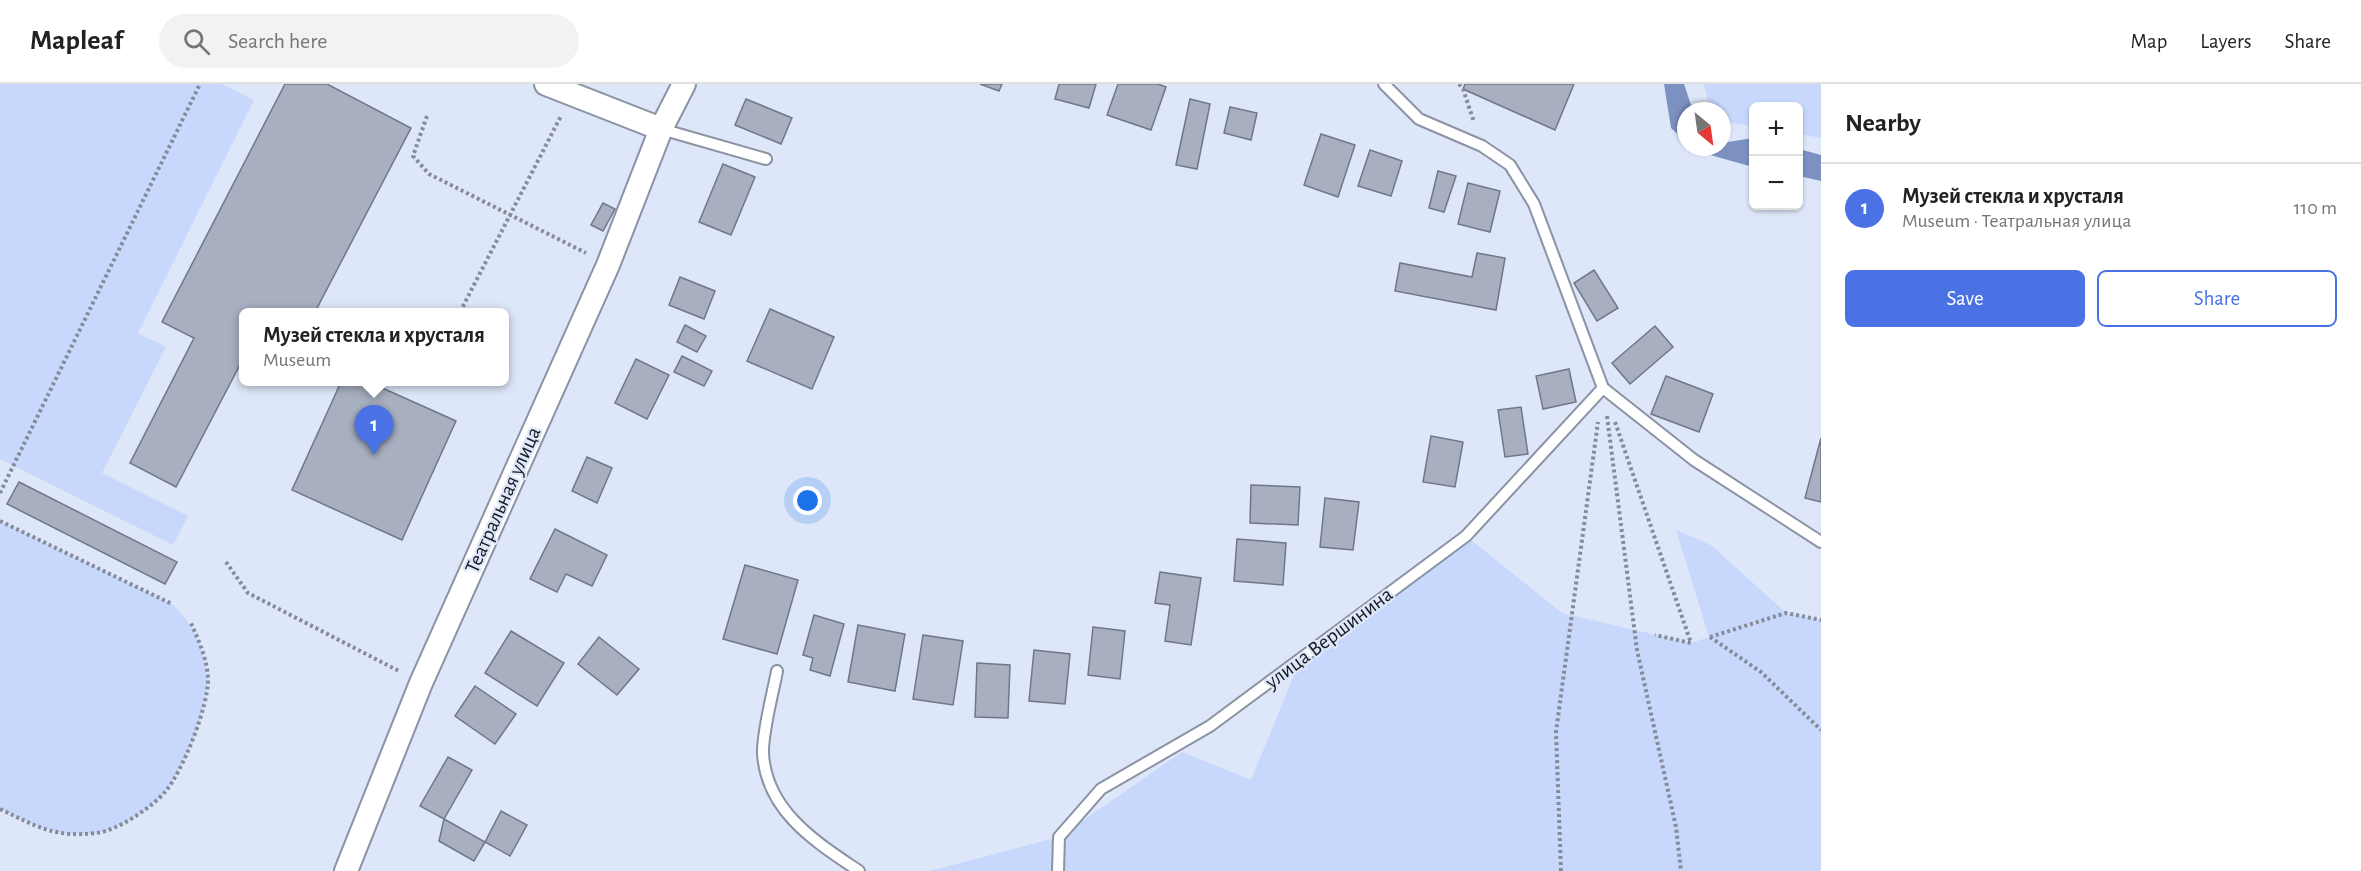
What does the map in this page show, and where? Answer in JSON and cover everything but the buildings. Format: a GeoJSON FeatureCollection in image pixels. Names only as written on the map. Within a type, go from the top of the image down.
{"type":"FeatureCollection","features":[{"type":"Feature","properties":{"kind":"street"},"geometry":{"type":"LineString","coordinates":[[546,84],[661,129]]}},
{"type":"Feature","properties":{"kind":"street","name":"Театральная улица"},"geometry":{"type":"LineString","coordinates":[[346,871],[421,683],[608,265],[661,129],[684,84]]}},
{"type":"Feature","properties":{"kind":"lane"},"geometry":{"type":"LineString","coordinates":[[1384,84],[1419,118],[1482,146],[1510,165],[1534,204],[1603,388],[1694,460],[1821,542]]}},
{"type":"Feature","properties":{"kind":"lane"},"geometry":{"type":"LineString","coordinates":[[661,129],[766,159]]}},
{"type":"Feature","properties":{"kind":"lane","name":"улица Вершинина"},"geometry":{"type":"LineString","coordinates":[[1058,871],[1059,837],[1101,789],[1210,726],[1466,536],[1603,388]]}},
{"type":"Feature","properties":{"kind":"lane"},"geometry":{"type":"LineString","coordinates":[[777,671],[763,753],[774,796],[806,836],[859,871]]}},
{"type":"Feature","properties":{"kind":"path"},"geometry":{"type":"LineString","coordinates":[[0,493],[200,84]]}},
{"type":"Feature","properties":{"kind":"path"},"geometry":{"type":"LineString","coordinates":[[1458,84],[1463,90],[1482,146]]}},
{"type":"Feature","properties":{"kind":"path"},"geometry":{"type":"LineString","coordinates":[[462,308],[572,94]]}},
{"type":"Feature","properties":{"kind":"path"},"geometry":{"type":"LineString","coordinates":[[428,116],[413,156],[429,174],[608,265]]}},
{"type":"Feature","properties":{"kind":"path"},"geometry":{"type":"LineString","coordinates":[[1603,388],[1691,643],[1655,634]]}},
{"type":"Feature","properties":{"kind":"path"},"geometry":{"type":"LineString","coordinates":[[1561,871],[1556,732],[1603,388]]}},
{"type":"Feature","properties":{"kind":"path"},"geometry":{"type":"LineString","coordinates":[[1603,388],[1637,650],[1676,827],[1681,871]]}},
{"type":"Feature","properties":{"kind":"path"},"geometry":{"type":"LineString","coordinates":[[0,521],[172,603]]}},
{"type":"Feature","properties":{"kind":"path"},"geometry":{"type":"LineString","coordinates":[[226,562],[248,592],[421,683]]}},
{"type":"Feature","properties":{"kind":"path"},"geometry":{"type":"LineString","coordinates":[[1821,620],[1786,613],[1710,637],[1761,672],[1821,730]]}},
{"type":"Feature","properties":{"kind":"path"},"geometry":{"type":"LineString","coordinates":[[0,809],[51,833],[97,833],[128,822],[166,792],[203,717],[208,678],[201,645],[190,621]]}},
{"type":"Feature","properties":{"kind":"shaded area"},"geometry":{"type":"Polygon","coordinates":[[[0,84],[222,84],[254,100],[138,333],[166,347],[102,473],[188,516],[173,545],[0,459],[0,84]]]}},
{"type":"Feature","properties":{"kind":"shaded area"},"geometry":{"type":"Polygon","coordinates":[[[1664,84],[1684,84],[1690,102],[1677,102],[1677,134],[1671,128],[1664,84]]]}},
{"type":"Feature","properties":{"kind":"shaded area"},"geometry":{"type":"Polygon","coordinates":[[[1704,84],[1821,84],[1821,138],[1803,135],[1803,102],[1749,102],[1749,125],[1731,123],[1731,102],[1708,102],[1704,84]]]}},
{"type":"Feature","properties":{"kind":"shaded area"},"geometry":{"type":"Polygon","coordinates":[[[1749,139],[1749,166],[1714,156],[1731,156],[1731,142],[1749,139]]]}},
{"type":"Feature","properties":{"kind":"shaded area"},"geometry":{"type":"Polygon","coordinates":[[[1803,150],[1821,155],[1821,181],[1803,177],[1803,150]]]}},
{"type":"Feature","properties":{"kind":"shaded area"},"geometry":{"type":"Polygon","coordinates":[[[0,521],[172,604],[192,628],[200,646],[207,676],[207,689],[200,720],[188,752],[173,781],[160,798],[134,818],[114,828],[82,834],[57,832],[0,809],[0,521]]]}},
{"type":"Feature","properties":{"kind":"shaded area"},"geometry":{"type":"Polygon","coordinates":[[[1676,530],[1711,545],[1786,613],[1821,620],[1821,871],[930,871],[1059,837],[1182,752],[1251,780],[1301,658],[1466,536],[1562,613],[1691,643],[1709,637],[1676,530]]]}},
{"type":"Feature","properties":{"kind":"place","name":"Музей стекла и хрусталя"},"geometry":{"type":"Point","coordinates":[374,455]}}]}
